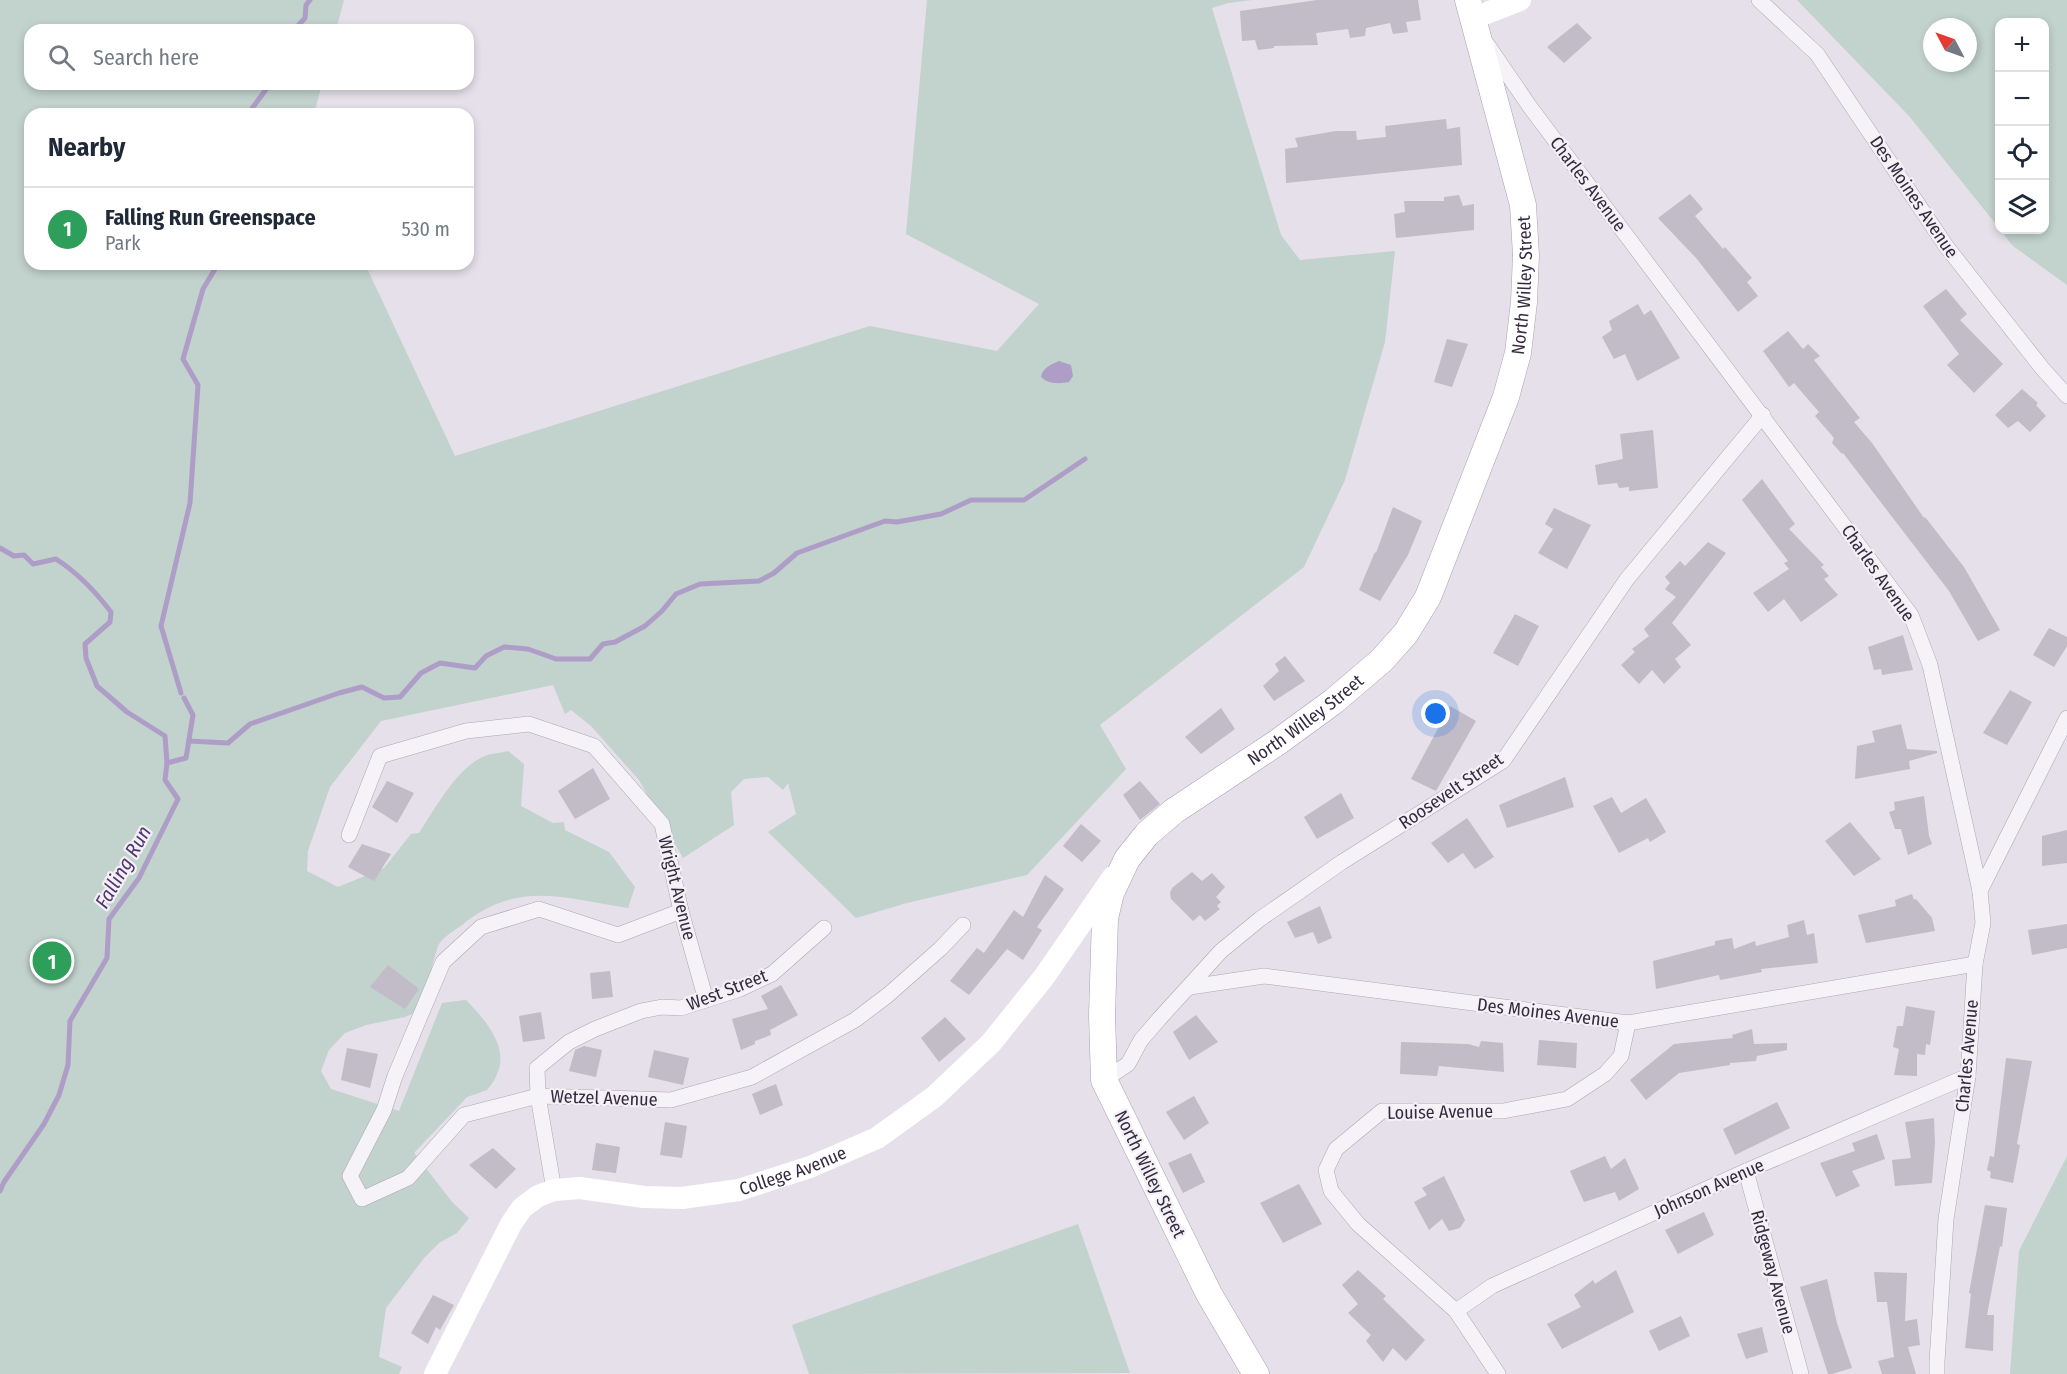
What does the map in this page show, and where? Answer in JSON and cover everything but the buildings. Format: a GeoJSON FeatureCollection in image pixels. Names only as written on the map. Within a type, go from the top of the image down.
{"type":"FeatureCollection","features":[{"type":"Feature","properties":{"kind":"main road","name":"North Willey Street"},"geometry":{"type":"LineString","coordinates":[[1256,1374],[1209,1294],[1104,1080],[1102,1015],[1105,918],[1111,893],[1127,859],[1147,834],[1174,811],[1278,742],[1334,701],[1382,660],[1406,633],[1428,597],[1506,397],[1518,353],[1524,302],[1526,255],[1523,205],[1472,14]]}},
{"type":"Feature","properties":{"kind":"street"},"geometry":{"type":"LineString","coordinates":[[1472,14],[1520,0]]}},
{"type":"Feature","properties":{"kind":"street","name":"Des Moines Avenue"},"geometry":{"type":"LineString","coordinates":[[1759,0],[1817,54],[1946,246],[2042,368],[2067,396]]}},
{"type":"Feature","properties":{"kind":"street","name":"Charles Avenue"},"geometry":{"type":"LineString","coordinates":[[1472,14],[1530,107],[1911,615],[1930,665],[1980,891],[1983,923],[1975,964],[1968,1076],[1946,1219],[1938,1374]]}},
{"type":"Feature","properties":{"kind":"street","name":"Roosevelt Street"},"geometry":{"type":"LineString","coordinates":[[1104,1080],[1128,1064],[1141,1040],[1221,951],[1260,919],[1342,862],[1503,761],[1627,579],[1762,415]]}},
{"type":"Feature","properties":{"kind":"street"},"geometry":{"type":"LineString","coordinates":[[1980,891],[2067,718]]}},
{"type":"Feature","properties":{"kind":"street","name":"Wright Avenue"},"geometry":{"type":"LineString","coordinates":[[349,835],[380,756],[466,731],[529,724],[594,746],[662,825],[681,911],[706,1000]]}},
{"type":"Feature","properties":{"kind":"street","name":"College Avenue"},"geometry":{"type":"LineString","coordinates":[[435,1374],[511,1224],[522,1208],[538,1196],[554,1190],[580,1188],[644,1197],[681,1198],[739,1190],[810,1167],[877,1138],[934,1097],[991,1043],[1044,977],[1127,859]]}},
{"type":"Feature","properties":{"kind":"street","name":"Wetzel Avenue"},"geometry":{"type":"LineString","coordinates":[[681,911],[618,935],[539,909],[480,927],[443,962],[395,1076],[384,1110],[350,1176],[362,1199],[408,1178],[464,1115],[538,1096],[671,1101],[752,1077],[855,1020],[932,957],[963,925]]}},
{"type":"Feature","properties":{"kind":"street","name":"West Street"},"geometry":{"type":"LineString","coordinates":[[554,1190],[538,1096],[537,1068],[569,1042],[595,1029],[640,1011],[662,1007],[681,1008],[740,989],[772,974],[824,928]]}},
{"type":"Feature","properties":{"kind":"street","name":"Des Moines Avenue"},"geometry":{"type":"LineString","coordinates":[[1190,987],[1264,976],[1628,1023],[1975,964]]}},
{"type":"Feature","properties":{"kind":"street","name":"Louise Avenue"},"geometry":{"type":"LineString","coordinates":[[1498,1374],[1456,1311],[1358,1224],[1331,1191],[1326,1170],[1336,1149],[1382,1111],[1503,1111],[1567,1099],[1605,1074],[1621,1056],[1628,1023]]}},
{"type":"Feature","properties":{"kind":"street","name":"Johnson Avenue"},"geometry":{"type":"LineString","coordinates":[[1456,1311],[1492,1286],[1746,1171],[1968,1076]]}},
{"type":"Feature","properties":{"kind":"street","name":"Ridgeway Avenue"},"geometry":{"type":"LineString","coordinates":[[1746,1171],[1801,1374]]}},
{"type":"Feature","properties":{"kind":"shaded area"},"geometry":{"type":"Polygon","coordinates":[[[0,0],[344,0],[338,24],[24,24],[24,90],[320,90],[316,108],[24,108],[24,270],[368,270],[455,456],[870,326],[997,351],[1039,304],[906,234],[927,0],[1252,0],[1212,8],[1281,235],[1300,260],[1395,251],[1385,342],[1345,480],[1304,567],[1100,725],[1126,769],[1027,875],[907,903],[856,918],[768,832],[796,814],[788,783],[783,790],[768,777],[744,779],[731,792],[734,825],[683,858],[639,780],[591,726],[571,710],[565,714],[553,685],[381,721],[330,787],[308,851],[307,871],[338,887],[384,868],[411,834],[419,833],[465,769],[485,756],[508,751],[524,764],[521,806],[553,823],[564,822],[565,830],[609,852],[635,887],[628,908],[542,896],[523,897],[503,902],[483,911],[448,934],[438,946],[424,1009],[405,1017],[366,1025],[345,1033],[329,1050],[321,1071],[331,1089],[399,1111],[442,1003],[466,1000],[493,1033],[500,1053],[497,1074],[487,1090],[467,1097],[414,1153],[453,1203],[469,1218],[457,1233],[439,1243],[424,1258],[386,1308],[379,1357],[402,1367],[399,1374],[0,1374],[0,0]]]}},
{"type":"Feature","properties":{"kind":"shaded area"},"geometry":{"type":"Polygon","coordinates":[[[1797,0],[2067,0],[2067,285],[2013,246],[2003,234],[2049,234],[2049,18],[1995,18],[1995,223],[1909,116],[1797,0]]]}},
{"type":"Feature","properties":{"kind":"shaded area"},"geometry":{"type":"Polygon","coordinates":[[[1059,361],[1071,365],[1073,376],[1069,382],[1054,383],[1041,377],[1045,369],[1059,361]]]}},
{"type":"Feature","properties":{"kind":"shaded area"},"geometry":{"type":"Polygon","coordinates":[[[2067,1156],[2067,1374],[2010,1374],[2019,1251],[2067,1156]]]}},
{"type":"Feature","properties":{"kind":"shaded area"},"geometry":{"type":"Polygon","coordinates":[[[1078,1224],[1130,1373],[809,1374],[792,1325],[1078,1224]]]}},
{"type":"Feature","properties":{"kind":"waterway","name":"Falling Run"},"geometry":{"type":"LineString","coordinates":[[300,24],[305,18],[306,5],[310,0]]}},
{"type":"Feature","properties":{"kind":"waterway","name":"Falling Run"},"geometry":{"type":"LineString","coordinates":[[252,108],[266,90]]}},
{"type":"Feature","properties":{"kind":"waterway","name":"Falling Run"},"geometry":{"type":"LineString","coordinates":[[181,693],[161,626],[190,503],[198,385],[183,359],[203,289],[214,270]]}},
{"type":"Feature","properties":{"kind":"waterway"},"geometry":{"type":"LineString","coordinates":[[189,741],[228,743],[250,724],[362,687],[384,698],[400,697],[421,673],[440,663],[475,668],[486,656],[504,647],[528,649],[556,659],[590,659],[603,644],[615,642],[645,626],[676,594],[700,584],[759,581],[774,573],[797,553],[885,521],[897,522],[941,514],[971,500],[1024,500],[1085,459]]}},
{"type":"Feature","properties":{"kind":"waterway"},"geometry":{"type":"LineString","coordinates":[[0,548],[14,556],[24,555],[33,564],[56,559],[86,583],[111,612],[110,622],[85,644],[86,658],[97,686],[127,712],[165,736],[167,763]]}},
{"type":"Feature","properties":{"kind":"waterway","name":"Falling Run"},"geometry":{"type":"LineString","coordinates":[[0,1191],[44,1124],[59,1095],[68,1065],[70,1021],[107,958],[109,919],[139,878],[178,799],[165,780],[167,763],[186,758],[193,715],[184,698]]}},
{"type":"Feature","properties":{"kind":"place","name":"Falling Run Greenspace"},"geometry":{"type":"Point","coordinates":[52,961]}}]}
